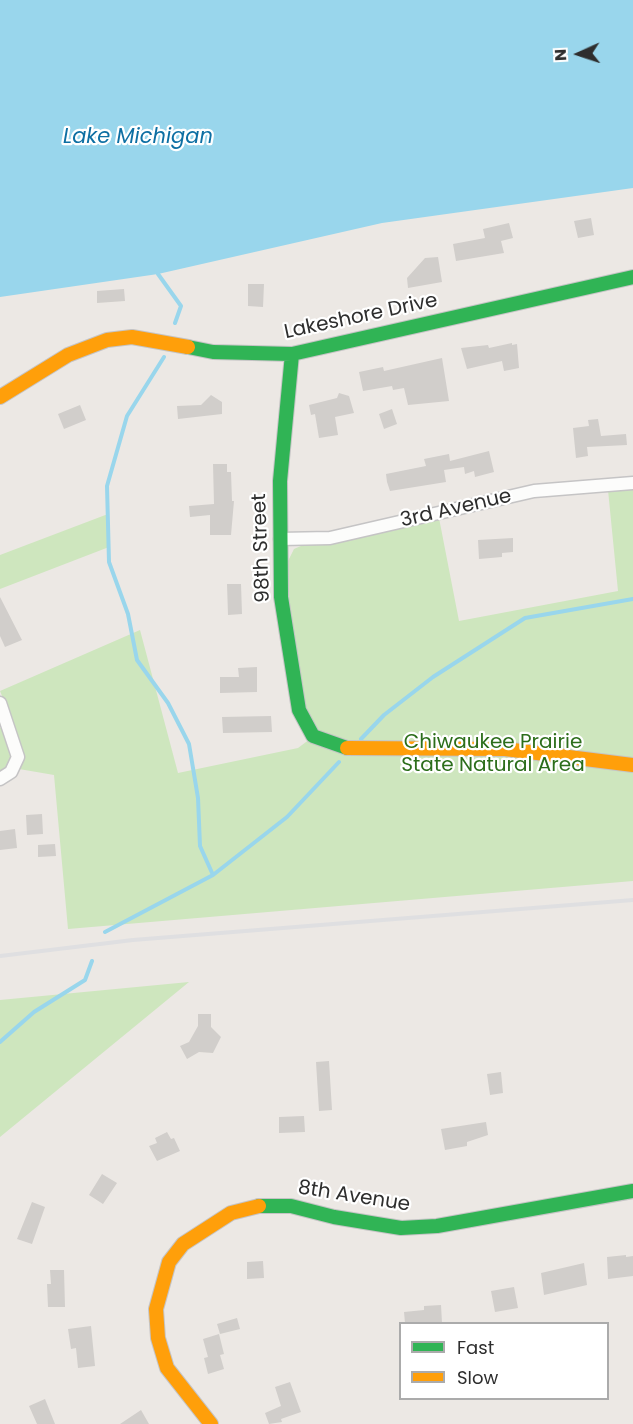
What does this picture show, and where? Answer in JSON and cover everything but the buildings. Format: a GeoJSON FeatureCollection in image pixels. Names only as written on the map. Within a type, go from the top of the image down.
{"type":"FeatureCollection","features":[{"type":"Feature","properties":{"kind":"street","name":"Lakeshore Drive"},"geometry":{"type":"LineString","coordinates":[[0,396],[68,355],[107,340],[119,338],[158,340],[213,352],[292,354],[633,277]]}},
{"type":"Feature","properties":{"kind":"street","name":"98th Street"},"geometry":{"type":"LineString","coordinates":[[292,354],[280,481],[281,597],[293,686],[299,710],[313,736],[341,748],[505,749],[633,765]]}},
{"type":"Feature","properties":{"kind":"street","name":"3rd Avenue"},"geometry":{"type":"LineString","coordinates":[[280,539],[330,538],[534,491],[633,483]]}},
{"type":"Feature","properties":{"kind":"street"},"geometry":{"type":"LineString","coordinates":[[0,703],[18,752],[17,763],[8,776],[0,779]]}},
{"type":"Feature","properties":{"kind":"street","name":"8th Avenue"},"geometry":{"type":"LineString","coordinates":[[212,1424],[167,1368],[158,1338],[156,1309],[169,1262],[183,1244],[231,1213],[258,1206],[291,1206],[334,1217],[400,1228],[437,1226],[633,1191]]}},
{"type":"Feature","properties":{"kind":"green space","name":"Chiwaukee Prairie State Natural Area"},"geometry":{"type":"Polygon","coordinates":[[[633,488],[633,881],[68,929],[54,775],[19,769],[7,769],[0,773],[0,728],[14,725],[0,691],[140,630],[178,773],[298,748],[318,733],[306,712],[289,613],[287,563],[294,549],[303,545],[318,544],[439,518],[459,621],[618,591],[608,490],[633,488]]]}},
{"type":"Feature","properties":{"kind":"green space"},"geometry":{"type":"Polygon","coordinates":[[[108,514],[109,547],[0,589],[0,555],[108,514]]]}},
{"type":"Feature","properties":{"kind":"green space"},"geometry":{"type":"Polygon","coordinates":[[[189,982],[0,1137],[0,1000],[189,982]]]}},
{"type":"Feature","properties":{"kind":"water","name":"Lake Michigan"},"geometry":{"type":"Polygon","coordinates":[[[0,0],[633,0],[633,188],[382,223],[158,274],[0,297],[0,0]]]}},
{"type":"Feature","properties":{"kind":"waterway"},"geometry":{"type":"LineString","coordinates":[[158,274],[181,306],[175,323]]}},
{"type":"Feature","properties":{"kind":"waterway"},"geometry":{"type":"LineString","coordinates":[[164,357],[127,416],[107,486],[109,562],[128,614],[137,660],[168,703],[189,744],[198,798],[200,846],[213,875]]}},
{"type":"Feature","properties":{"kind":"waterway"},"geometry":{"type":"LineString","coordinates":[[361,739],[384,715],[433,677],[525,618],[633,599]]}},
{"type":"Feature","properties":{"kind":"waterway"},"geometry":{"type":"LineString","coordinates":[[105,932],[213,875],[287,817],[339,762]]}},
{"type":"Feature","properties":{"kind":"waterway"},"geometry":{"type":"LineString","coordinates":[[0,1042],[34,1012],[85,980],[92,961]]}},
{"type":"Feature","properties":{"kind":"railway"},"geometry":{"type":"LineString","coordinates":[[0,956],[133,940],[633,900]]}},
{"type":"Feature","properties":{"kind":"traffic: fast"},"geometry":{"type":"LineString","coordinates":[[188,347],[213,352],[292,354],[633,277]]}},
{"type":"Feature","properties":{"kind":"traffic: fast"},"geometry":{"type":"LineString","coordinates":[[292,354],[280,481],[281,597],[299,710],[313,736],[347,748]]}},
{"type":"Feature","properties":{"kind":"traffic: fast"},"geometry":{"type":"LineString","coordinates":[[259,1206],[291,1206],[334,1217],[401,1228],[437,1226],[633,1191]]}},
{"type":"Feature","properties":{"kind":"traffic: slow"},"geometry":{"type":"LineString","coordinates":[[0,397],[68,355],[107,340],[132,337],[188,347]]}},
{"type":"Feature","properties":{"kind":"traffic: slow"},"geometry":{"type":"LineString","coordinates":[[347,748],[505,749],[633,765]]}},
{"type":"Feature","properties":{"kind":"traffic: slow"},"geometry":{"type":"LineString","coordinates":[[211,1424],[167,1368],[158,1338],[156,1309],[169,1262],[183,1244],[231,1213],[259,1206]]}}]}
